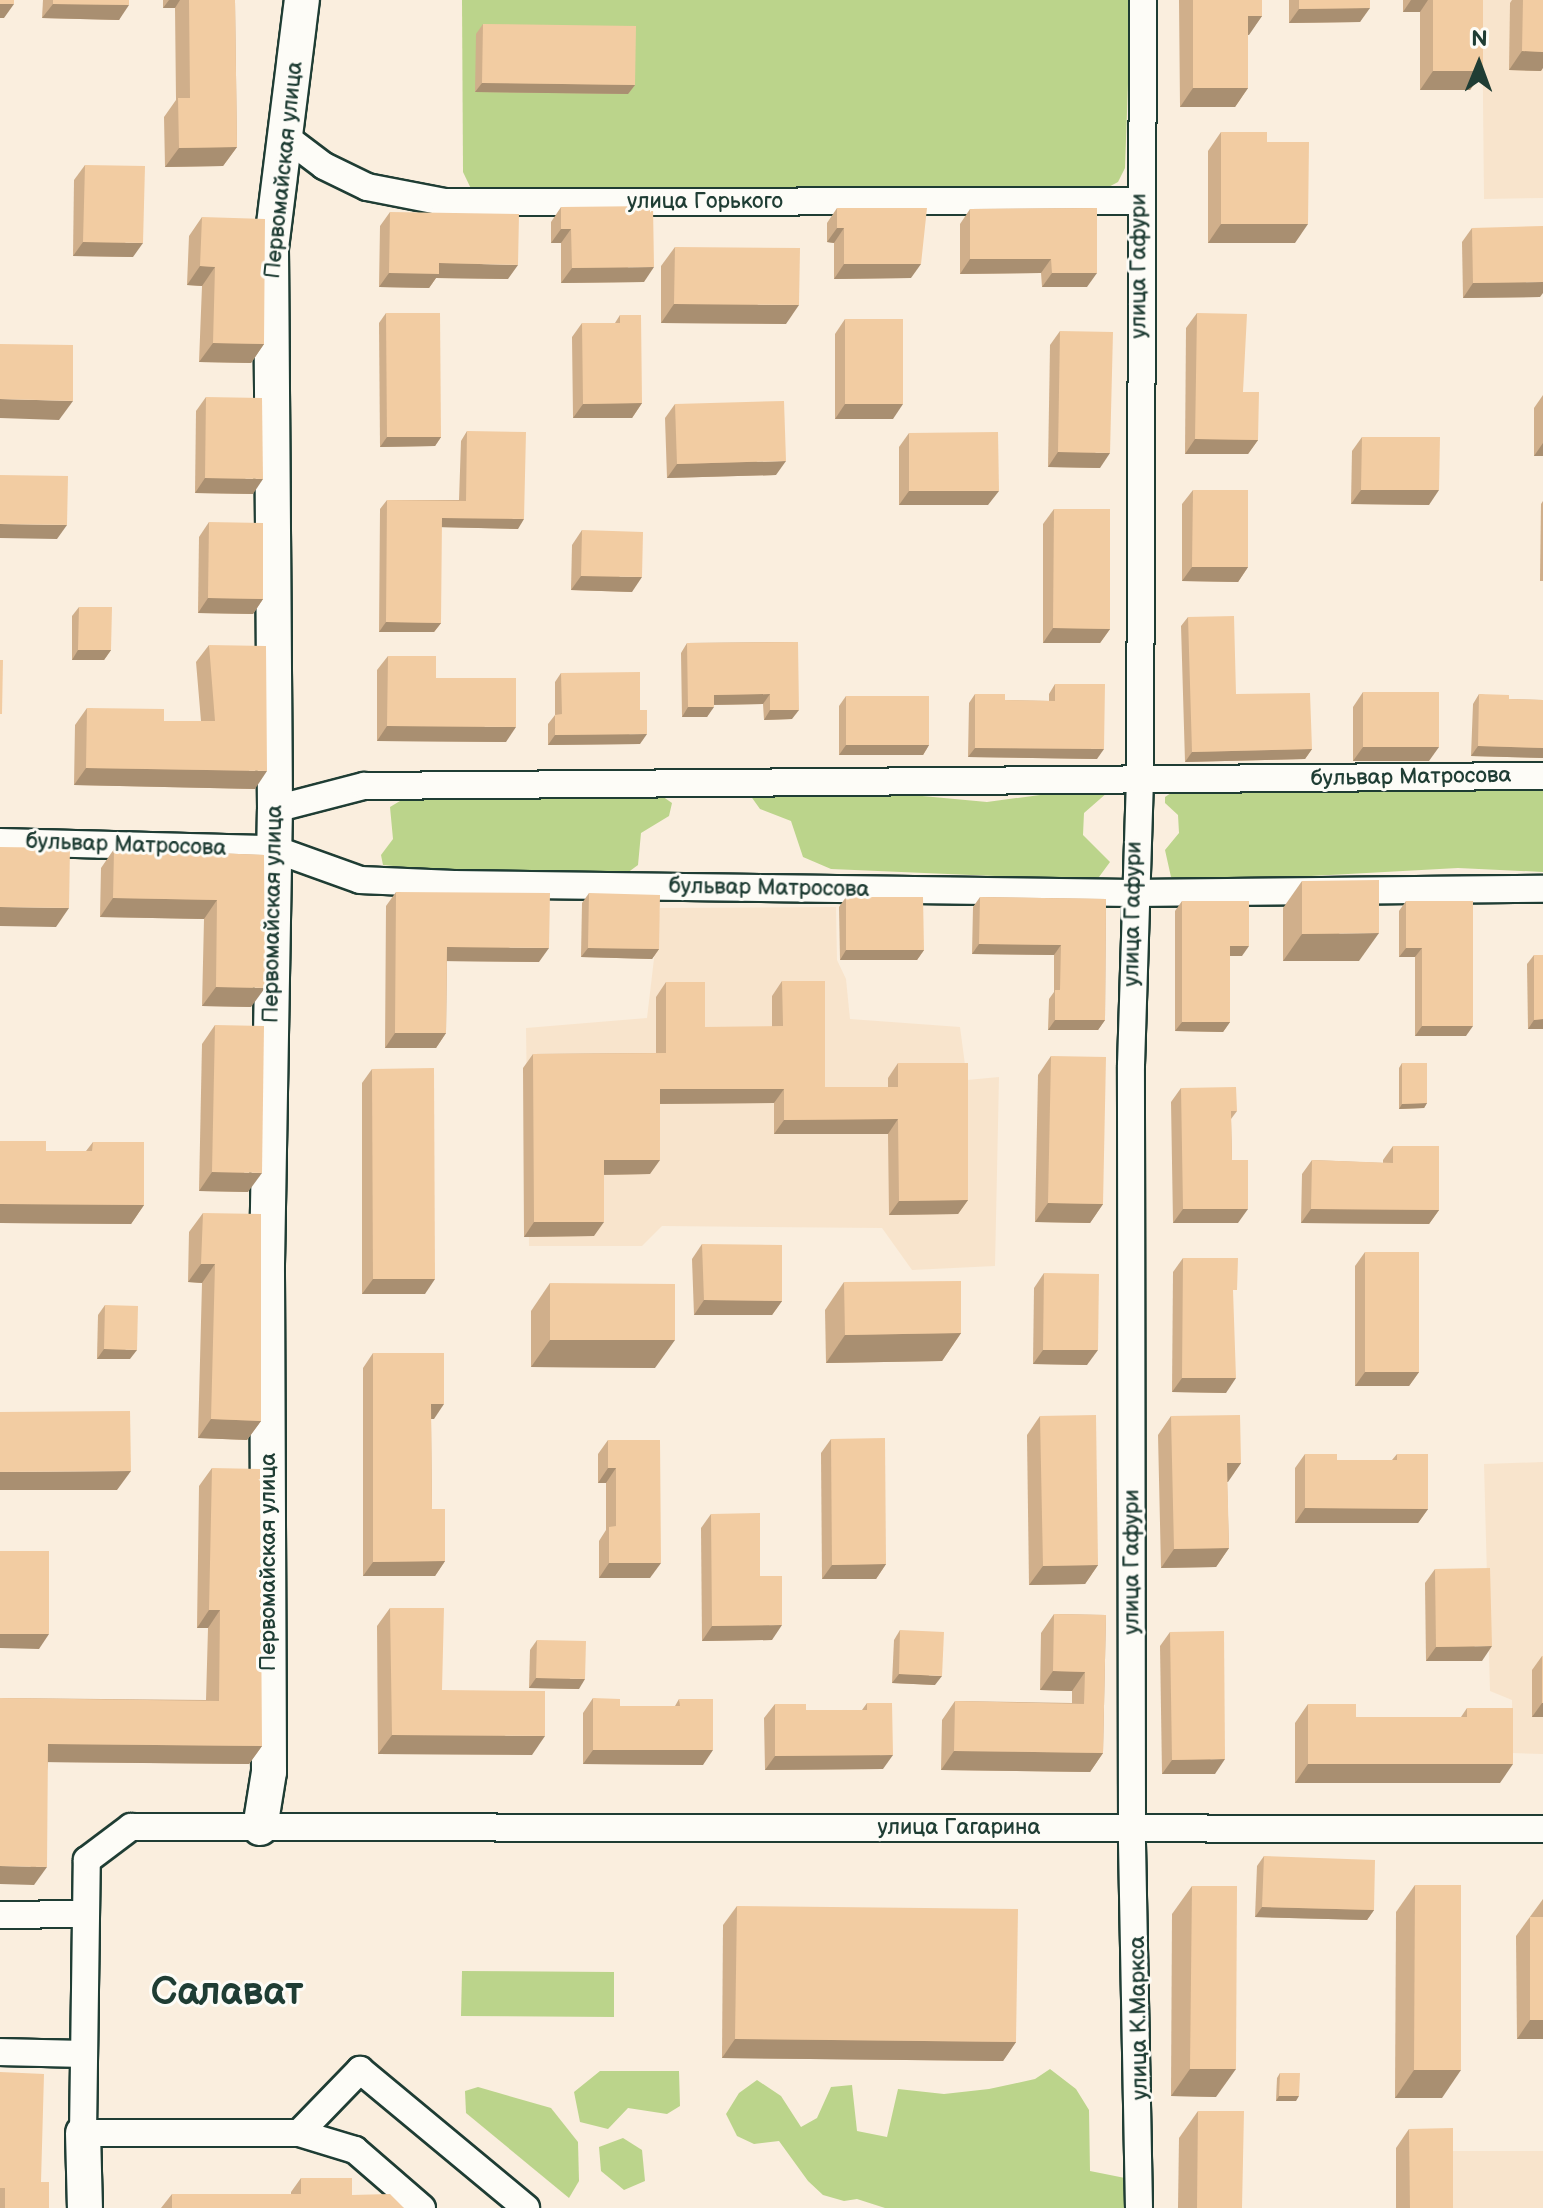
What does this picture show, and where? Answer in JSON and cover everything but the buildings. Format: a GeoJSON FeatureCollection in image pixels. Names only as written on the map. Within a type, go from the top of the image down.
{"type":"FeatureCollection","features":[{"type":"Feature","properties":{"kind":"street","name":"Первомайская улица"},"geometry":{"type":"LineString","coordinates":[[260,1828],[269,1772],[267,1264],[275,809],[271,248],[302,0]]}},
{"type":"Feature","properties":{"kind":"street","name":"улица Гафури"},"geometry":{"type":"LineString","coordinates":[[1132,1828],[1133,893],[1140,779],[1139,201],[1143,0]]}},
{"type":"Feature","properties":{"kind":"street","name":"улица Горького"},"geometry":{"type":"LineString","coordinates":[[287,138],[324,166],[367,187],[444,202],[1139,201]]}},
{"type":"Feature","properties":{"kind":"street","name":"бульвар Матросова"},"geometry":{"type":"LineString","coordinates":[[275,809],[364,786],[1543,776]]}},
{"type":"Feature","properties":{"kind":"street","name":"бульвар Матросова"},"geometry":{"type":"LineString","coordinates":[[0,842],[274,849],[360,880],[1133,893],[1543,889]]}},
{"type":"Feature","properties":{"kind":"street","name":"улица Гагарина"},"geometry":{"type":"LineString","coordinates":[[85,1914],[87,1860],[131,1827],[1543,1829]]}},
{"type":"Feature","properties":{"kind":"street","name":"улица К.Маркса"},"geometry":{"type":"LineString","coordinates":[[1132,1828],[1139,2208]]}},
{"type":"Feature","properties":{"kind":"street"},"geometry":{"type":"LineString","coordinates":[[0,1915],[85,1914],[85,2208]]}},
{"type":"Feature","properties":{"kind":"street"},"geometry":{"type":"LineString","coordinates":[[0,2052],[83,2054]]}},
{"type":"Feature","properties":{"kind":"street"},"geometry":{"type":"LineString","coordinates":[[299,2133],[360,2070],[526,2208]]}},
{"type":"Feature","properties":{"kind":"street"},"geometry":{"type":"LineString","coordinates":[[83,2133],[299,2133],[355,2150],[422,2208]]}},
{"type":"Feature","properties":{"kind":"shaded area"},"geometry":{"type":"Polygon","coordinates":[[[1482,0],[1543,0],[1543,198],[1484,199],[1482,0]]]}},
{"type":"Feature","properties":{"kind":"shaded area"},"geometry":{"type":"Polygon","coordinates":[[[836,907],[837,960],[846,979],[850,1019],[960,1027],[967,1080],[999,1077],[995,1266],[912,1270],[882,1228],[662,1226],[642,1246],[529,1246],[526,1028],[647,1018],[660,908],[836,907]]]}},
{"type":"Feature","properties":{"kind":"shaded area"},"geometry":{"type":"Polygon","coordinates":[[[1543,1462],[1543,1754],[1512,1753],[1512,1700],[1490,1691],[1484,1464],[1543,1462]]]}},
{"type":"Feature","properties":{"kind":"shaded area"},"geometry":{"type":"Polygon","coordinates":[[[1451,2151],[1543,2151],[1543,2208],[1451,2208],[1451,2151]]]}},
{"type":"Feature","properties":{"kind":"green space"},"geometry":{"type":"Polygon","coordinates":[[[462,0],[1131,0],[1125,168],[1118,182],[1101,191],[474,195],[463,172],[462,0]]]}},
{"type":"Feature","properties":{"kind":"green space"},"geometry":{"type":"Polygon","coordinates":[[[1092,788],[1108,792],[1084,813],[1083,835],[1110,862],[1099,877],[1085,880],[831,869],[803,857],[791,821],[760,809],[750,795],[879,792],[987,802],[1092,788]]]}},
{"type":"Feature","properties":{"kind":"green space"},"geometry":{"type":"Polygon","coordinates":[[[1177,789],[1543,789],[1543,872],[1458,868],[1183,883],[1171,877],[1165,850],[1179,833],[1178,815],[1165,803],[1165,797],[1177,789]]]}},
{"type":"Feature","properties":{"kind":"green space"},"geometry":{"type":"Polygon","coordinates":[[[659,794],[672,803],[669,816],[641,833],[638,865],[623,876],[548,870],[463,873],[383,865],[381,855],[393,839],[390,807],[405,798],[659,794]]]}},
{"type":"Feature","properties":{"kind":"green space"},"geometry":{"type":"Polygon","coordinates":[[[462,1971],[614,1972],[614,2017],[461,2016],[462,1971]]]}},
{"type":"Feature","properties":{"kind":"green space"},"geometry":{"type":"Polygon","coordinates":[[[1050,2069],[1076,2089],[1089,2110],[1090,2171],[1125,2178],[1124,2208],[885,2208],[857,2199],[844,2201],[823,2195],[808,2181],[779,2141],[754,2144],[737,2136],[726,2114],[739,2093],[757,2080],[781,2096],[801,2127],[817,2118],[831,2087],[852,2085],[857,2131],[887,2137],[898,2089],[944,2094],[989,2089],[1035,2079],[1050,2069]]]}},
{"type":"Feature","properties":{"kind":"green space"},"geometry":{"type":"Polygon","coordinates":[[[600,2071],[679,2071],[680,2106],[667,2114],[628,2108],[608,2129],[580,2122],[574,2092],[600,2071]]]}},
{"type":"Feature","properties":{"kind":"green space"},"geometry":{"type":"Polygon","coordinates":[[[478,2087],[551,2108],[578,2142],[579,2181],[569,2198],[466,2113],[465,2091],[478,2087]]]}},
{"type":"Feature","properties":{"kind":"green space"},"geometry":{"type":"Polygon","coordinates":[[[623,2138],[642,2150],[645,2181],[624,2190],[601,2171],[599,2147],[623,2138]]]}},
{"type":"Feature","properties":{"kind":"district","name":"Салават"},"geometry":{"type":"Point","coordinates":[227,1993]}}]}
